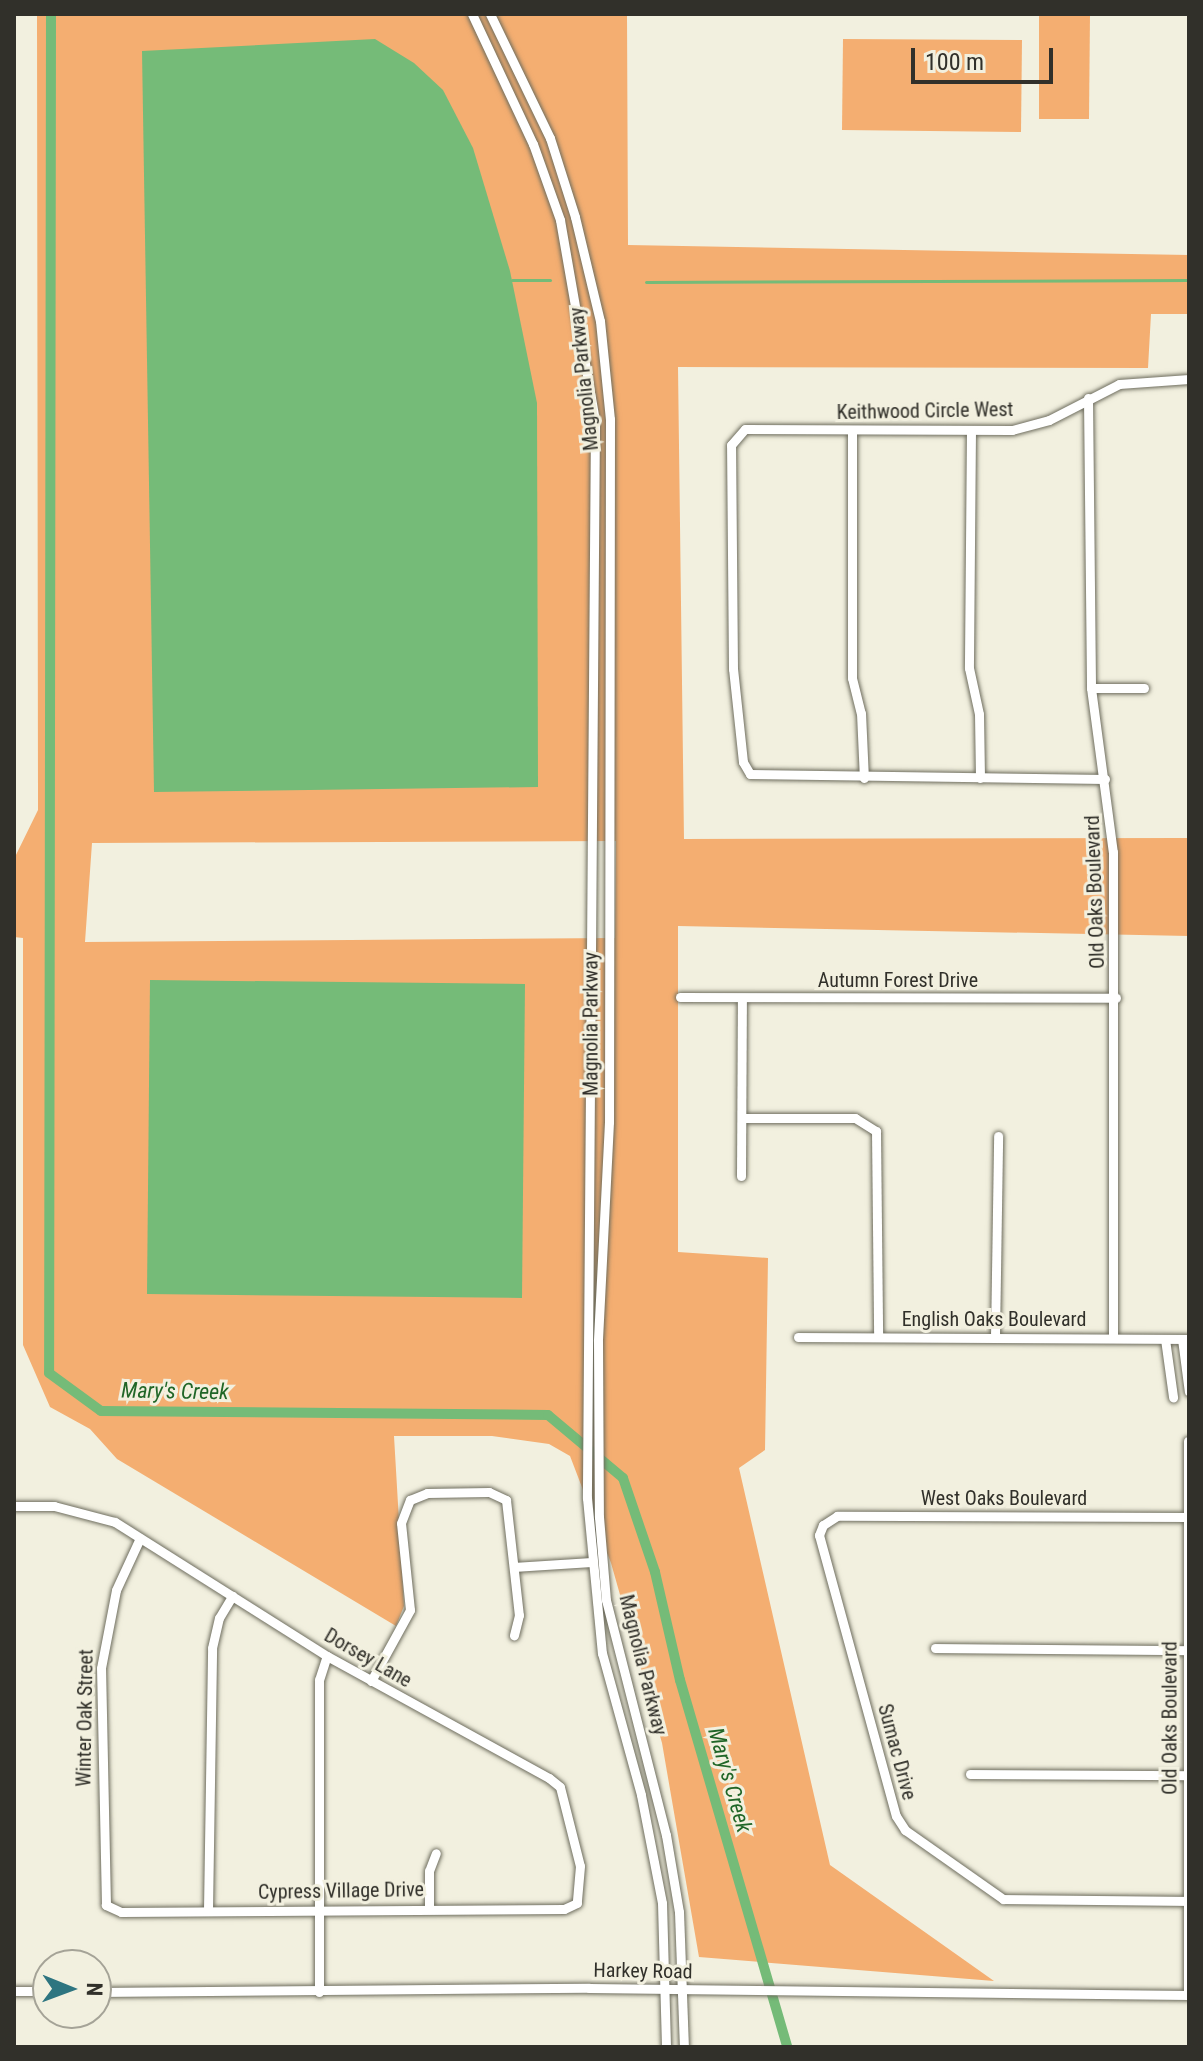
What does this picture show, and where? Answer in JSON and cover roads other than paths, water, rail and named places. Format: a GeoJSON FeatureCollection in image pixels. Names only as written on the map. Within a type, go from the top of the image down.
{"type":"FeatureCollection","features":[{"type":"Feature","properties":{"kind":"street","name":"Magnolia Parkway"},"geometry":{"type":"LineString","coordinates":[[472,14],[552,197],[581,323],[592,402],[587,1498],[602,1653],[641,1795],[662,1903],[666,2047]]}},
{"type":"Feature","properties":{"kind":"street","name":"Magnolia Parkway"},"geometry":{"type":"LineString","coordinates":[[490,14],[550,138],[567,191],[600,321],[608,400],[609,998],[598,1379],[599,1496],[606,1600],[666,1835],[679,1912],[684,2047]]}},
{"type":"Feature","properties":{"kind":"street"},"geometry":{"type":"LineString","coordinates":[[552,197],[567,191]]}},
{"type":"Feature","properties":{"kind":"street","name":"Keithwood Circle West"},"geometry":{"type":"LineString","coordinates":[[864,778],[762,777],[744,766],[733,669],[731,445],[738,432],[971,430],[1031,426],[1119,384],[1150,379],[1189,379]]}},
{"type":"Feature","properties":{"kind":"street","name":"Old Oaks Boulevard"},"geometry":{"type":"LineString","coordinates":[[1088,398],[1091,688],[1113,827],[1116,998],[1113,1338]]}},
{"type":"Feature","properties":{"kind":"street"},"geometry":{"type":"LineString","coordinates":[[592,402],[608,400]]}},
{"type":"Feature","properties":{"kind":"street"},"geometry":{"type":"LineString","coordinates":[[852,430],[852,678],[861,713],[864,778],[1105,779]]}},
{"type":"Feature","properties":{"kind":"street"},"geometry":{"type":"LineString","coordinates":[[971,430],[969,668],[979,714],[980,778]]}},
{"type":"Feature","properties":{"kind":"street"},"geometry":{"type":"LineString","coordinates":[[1091,688],[1144,688]]}},
{"type":"Feature","properties":{"kind":"street"},"geometry":{"type":"LineString","coordinates":[[590,818],[610,819]]}},
{"type":"Feature","properties":{"kind":"street"},"geometry":{"type":"LineString","coordinates":[[588,997],[609,998]]}},
{"type":"Feature","properties":{"kind":"street","name":"Autumn Forest Drive"},"geometry":{"type":"LineString","coordinates":[[680,997],[1116,998]]}},
{"type":"Feature","properties":{"kind":"street"},"geometry":{"type":"LineString","coordinates":[[741,1176],[742,998]]}},
{"type":"Feature","properties":{"kind":"street"},"geometry":{"type":"LineString","coordinates":[[742,1118],[855,1118],[876,1131],[878,1337]]}},
{"type":"Feature","properties":{"kind":"street"},"geometry":{"type":"LineString","coordinates":[[995,1337],[998,1136]]}},
{"type":"Feature","properties":{"kind":"street","name":"English Oaks Boulevard"},"geometry":{"type":"LineString","coordinates":[[798,1337],[1186,1339]]}},
{"type":"Feature","properties":{"kind":"street"},"geometry":{"type":"LineString","coordinates":[[1165,1339],[1173,1397]]}},
{"type":"Feature","properties":{"kind":"street"},"geometry":{"type":"LineString","coordinates":[[1186,1339],[1189,1392]]}},
{"type":"Feature","properties":{"kind":"street","name":"Old Oaks Boulevard"},"geometry":{"type":"LineString","coordinates":[[1188,1441],[1188,1995]]}},
{"type":"Feature","properties":{"kind":"street"},"geometry":{"type":"LineString","coordinates":[[371,1681],[410,1610],[401,1523],[410,1500],[427,1493],[489,1492],[506,1500],[519,1615],[514,1635]]}},
{"type":"Feature","properties":{"kind":"street","name":"Dorsey Lane"},"geometry":{"type":"LineString","coordinates":[[14,1506],[54,1506],[115,1522],[327,1656],[560,1787],[580,1866],[577,1903]]}},
{"type":"Feature","properties":{"kind":"street","name":"West Oaks Boulevard"},"geometry":{"type":"LineString","coordinates":[[823,1525],[837,1516],[1188,1517]]}},
{"type":"Feature","properties":{"kind":"street","name":"Sumac Drive"},"geometry":{"type":"LineString","coordinates":[[823,1525],[820,1541],[896,1816],[905,1830],[1003,1899],[1189,1901]]}},
{"type":"Feature","properties":{"kind":"street","name":"Winter Oak Street"},"geometry":{"type":"LineString","coordinates":[[106,1905],[101,1668],[116,1590],[140,1538]]}},
{"type":"Feature","properties":{"kind":"street"},"geometry":{"type":"LineString","coordinates":[[514,1567],[591,1562]]}},
{"type":"Feature","properties":{"kind":"street"},"geometry":{"type":"LineString","coordinates":[[208,1910],[212,1648],[219,1618],[232,1596]]}},
{"type":"Feature","properties":{"kind":"street"},"geometry":{"type":"LineString","coordinates":[[935,1648],[1188,1650]]}},
{"type":"Feature","properties":{"kind":"street"},"geometry":{"type":"LineString","coordinates":[[319,1992],[319,1680],[327,1656]]}},
{"type":"Feature","properties":{"kind":"street"},"geometry":{"type":"LineString","coordinates":[[970,1774],[1189,1775]]}},
{"type":"Feature","properties":{"kind":"street"},"geometry":{"type":"LineString","coordinates":[[429,1908],[429,1871],[436,1853]]}},
{"type":"Feature","properties":{"kind":"street","name":"Cypress Village Drive"},"geometry":{"type":"LineString","coordinates":[[106,1905],[121,1912],[564,1909],[577,1903]]}},
{"type":"Feature","properties":{"kind":"street","name":"Harkey Road"},"geometry":{"type":"LineString","coordinates":[[112,1992],[665,1989],[1188,1995]]}},
{"type":"Feature","properties":{"kind":"waterway","name":"Mary's Creek"},"geometry":{"type":"LineString","coordinates":[[51,14],[49,1373],[101,1411],[548,1415],[623,1478],[655,1572],[680,1680],[787,2047]]}},
{"type":"Feature","properties":{"kind":"waterway"},"geometry":{"type":"LineString","coordinates":[[512,280],[550,280]]}},
{"type":"Feature","properties":{"kind":"waterway"},"geometry":{"type":"LineString","coordinates":[[646,282],[1189,280]]}}]}
